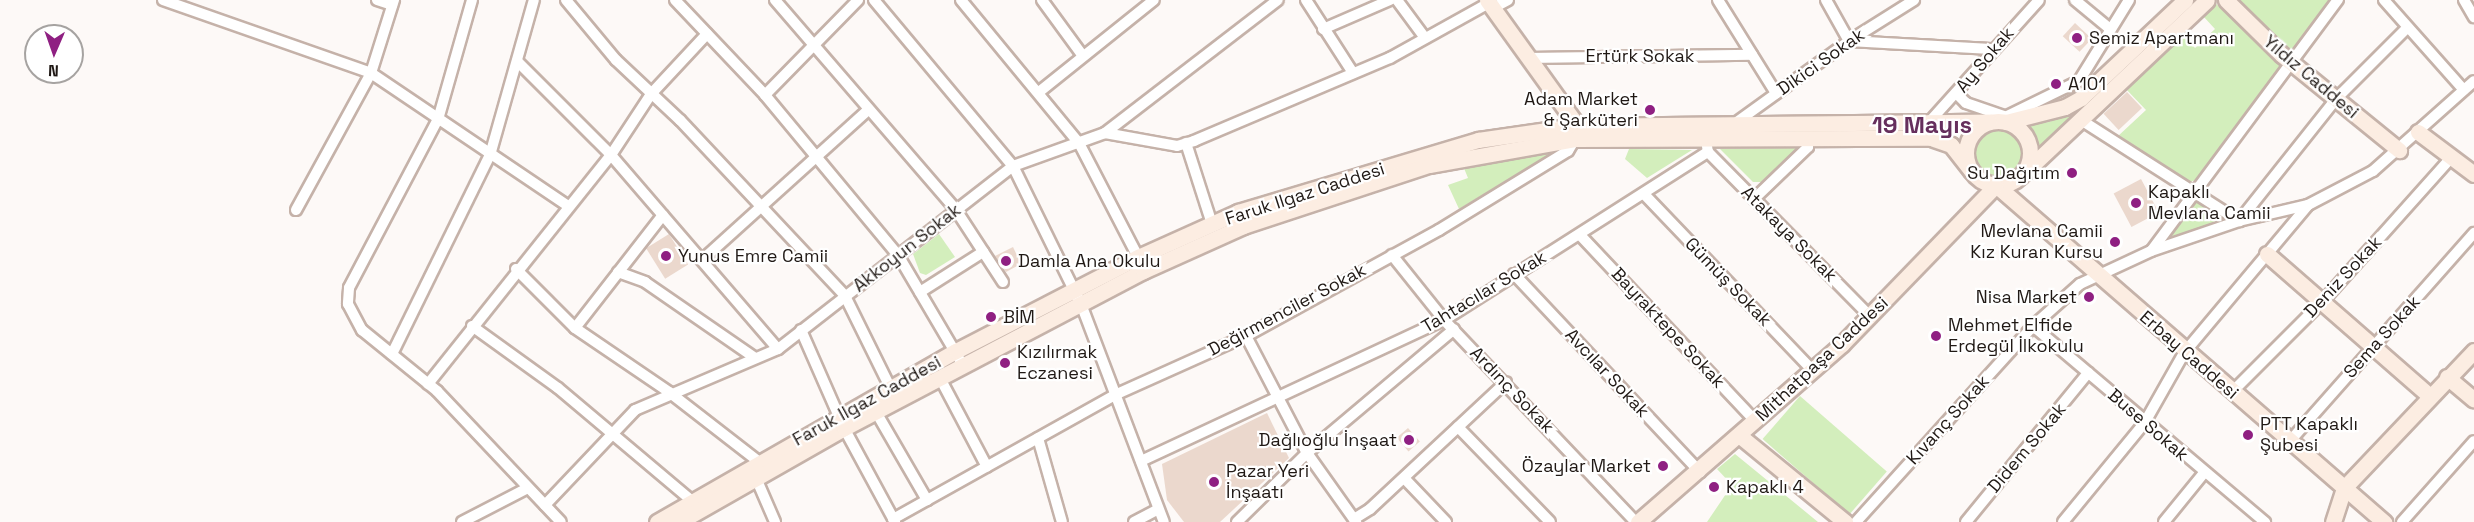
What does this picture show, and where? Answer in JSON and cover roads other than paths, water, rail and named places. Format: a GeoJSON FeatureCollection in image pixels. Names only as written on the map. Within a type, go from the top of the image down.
{"type":"FeatureCollection","features":[{"type":"Feature","properties":{"kind":"street"},"geometry":{"type":"LineString","coordinates":[[163,0],[182,3],[371,73],[568,206]]}},
{"type":"Feature","properties":{"kind":"street"},"geometry":{"type":"LineString","coordinates":[[296,210],[371,73],[393,2],[377,0]]}},
{"type":"Feature","properties":{"kind":"street"},"geometry":{"type":"LineString","coordinates":[[472,0],[438,119],[349,288],[348,304],[362,330],[428,384],[561,522]]}},
{"type":"Feature","properties":{"kind":"street"},"geometry":{"type":"LineString","coordinates":[[392,354],[490,154],[534,0]]}},
{"type":"Feature","properties":{"kind":"street"},"geometry":{"type":"LineString","coordinates":[[566,0],[651,94],[845,296],[891,389]]}},
{"type":"Feature","properties":{"kind":"street"},"geometry":{"type":"LineString","coordinates":[[675,0],[765,95],[898,255],[964,368]]}},
{"type":"Feature","properties":{"kind":"street"},"geometry":{"type":"LineString","coordinates":[[774,0],[956,210],[1003,282]]}},
{"type":"Feature","properties":{"kind":"street"},"geometry":{"type":"LineString","coordinates":[[765,95],[858,0]]}},
{"type":"Feature","properties":{"kind":"street"},"geometry":{"type":"LineString","coordinates":[[874,0],[1013,166],[1081,304],[1117,394],[1157,510],[1164,522]]}},
{"type":"Feature","properties":{"kind":"street"},"geometry":{"type":"LineString","coordinates":[[962,0],[1079,143],[1138,257]]}},
{"type":"Feature","properties":{"kind":"street"},"geometry":{"type":"LineString","coordinates":[[1042,0],[1083,56]]}},
{"type":"Feature","properties":{"kind":"street"},"geometry":{"type":"LineString","coordinates":[[1039,92],[1141,4],[1154,0]]}},
{"type":"Feature","properties":{"kind":"street","name":"Akkoyun Sokak"},"geometry":{"type":"LineString","coordinates":[[545,505],[635,410],[669,392],[778,349],[1013,166],[1105,133],[1278,0]]}},
{"type":"Feature","properties":{"kind":"street"},"geometry":{"type":"LineString","coordinates":[[1306,0],[1353,74]]}},
{"type":"Feature","properties":{"kind":"street"},"geometry":{"type":"LineString","coordinates":[[1323,29],[1390,0]]}},
{"type":"Feature","properties":{"kind":"street"},"geometry":{"type":"LineString","coordinates":[[1397,0],[1425,38]]}},
{"type":"Feature","properties":{"kind":"street"},"geometry":{"type":"LineString","coordinates":[[1105,133],[1153,143],[1186,143],[1353,74],[1490,4],[1508,0]]}},
{"type":"Feature","properties":{"kind":"street"},"geometry":{"type":"LineString","coordinates":[[1718,0],[1776,93]]}},
{"type":"Feature","properties":{"kind":"street"},"geometry":{"type":"LineString","coordinates":[[1826,0],[1849,40],[1990,50]]}},
{"type":"Feature","properties":{"kind":"street","name":"Dikici Sokak"},"geometry":{"type":"LineString","coordinates":[[1730,127],[1849,40],[1914,0]]}},
{"type":"Feature","properties":{"kind":"street","name":"Ay Sokak"},"geometry":{"type":"LineString","coordinates":[[1931,120],[1990,50],[2040,0]]}},
{"type":"Feature","properties":{"kind":"street"},"geometry":{"type":"LineString","coordinates":[[2075,0],[2110,29]]}},
{"type":"Feature","properties":{"kind":"street"},"geometry":{"type":"LineString","coordinates":[[2130,0],[2079,81],[1999,120],[1968,142],[1971,171],[1996,186],[2018,180],[2207,0]]}},
{"type":"Feature","properties":{"kind":"street"},"geometry":{"type":"LineString","coordinates":[[1999,120],[2066,106],[2081,98],[2185,0]]}},
{"type":"Feature","properties":{"kind":"street","name":"Yıldız Caddesi"},"geometry":{"type":"LineString","coordinates":[[2226,0],[2289,60],[2399,150]]}},
{"type":"Feature","properties":{"kind":"street"},"geometry":{"type":"LineString","coordinates":[[2151,250],[2289,60],[2338,0]]}},
{"type":"Feature","properties":{"kind":"street"},"geometry":{"type":"LineString","coordinates":[[2384,0],[2464,90]]}},
{"type":"Feature","properties":{"kind":"street"},"geometry":{"type":"LineString","coordinates":[[2464,0],[2474,17]]}},
{"type":"Feature","properties":{"kind":"street"},"geometry":{"type":"LineString","coordinates":[[1490,4],[1528,58],[1575,133]]}},
{"type":"Feature","properties":{"kind":"street"},"geometry":{"type":"LineString","coordinates":[[2081,120],[2239,221],[2336,99],[2407,28]]}},
{"type":"Feature","properties":{"kind":"street"},"geometry":{"type":"LineString","coordinates":[[428,384],[516,269],[611,155],[651,94],[707,34]]}},
{"type":"Feature","properties":{"kind":"street","name":"Ertürk Sokak"},"geometry":{"type":"LineString","coordinates":[[1528,58],[1752,55]]}},
{"type":"Feature","properties":{"kind":"street"},"geometry":{"type":"LineString","coordinates":[[517,61],[611,155],[778,349]]}},
{"type":"Feature","properties":{"kind":"street"},"geometry":{"type":"LineString","coordinates":[[2063,522],[2145,422],[2184,353],[2308,205],[2373,171],[2474,81]]}},
{"type":"Feature","properties":{"kind":"street"},"geometry":{"type":"LineString","coordinates":[[1956,93],[1966,103],[1999,120],[2029,142],[2025,172]]}},
{"type":"Feature","properties":{"kind":"street"},"geometry":{"type":"LineString","coordinates":[[702,260],[868,110]]}},
{"type":"Feature","properties":{"kind":"street","name":"Faruk Ilgaz Caddesi"},"geometry":{"type":"LineString","coordinates":[[679,522],[756,478],[891,389],[956,351],[1138,257],[1212,224],[1478,140],[1575,133],[1730,127],[1999,120]]}},
{"type":"Feature","properties":{"kind":"street"},"geometry":{"type":"LineString","coordinates":[[2418,132],[2474,174]]}},
{"type":"Feature","properties":{"kind":"street","name":"Faruk Ilgaz Caddesi"},"geometry":{"type":"LineString","coordinates":[[657,522],[758,461],[842,423],[876,412],[964,368],[1081,304],[1243,226],[1429,165],[1575,133],[1707,147],[1808,140],[1931,138],[1951,145],[1971,171]]}},
{"type":"Feature","properties":{"kind":"street","name":"Değirmenciler Sokak"},"geometry":{"type":"LineString","coordinates":[[894,520],[1117,394],[1246,336],[1392,255],[1568,151],[1575,133]]}},
{"type":"Feature","properties":{"kind":"street"},"geometry":{"type":"LineString","coordinates":[[1754,199],[1808,147],[1808,140]]}},
{"type":"Feature","properties":{"kind":"street"},"geometry":{"type":"LineString","coordinates":[[1186,143],[1212,224]]}},
{"type":"Feature","properties":{"kind":"street","name":"Tahtacılar Sokak"},"geometry":{"type":"LineString","coordinates":[[1141,461],[1444,320],[1644,194],[1707,147]]}},
{"type":"Feature","properties":{"kind":"street","name":"Atakaya Sokak"},"geometry":{"type":"LineString","coordinates":[[1707,147],[1754,199],[1870,316]]}},
{"type":"Feature","properties":{"kind":"street","name":"Deniz Sokak"},"geometry":{"type":"LineString","coordinates":[[2232,392],[2323,301],[2451,158]]}},
{"type":"Feature","properties":{"kind":"street","name":"Erbay Caddesi"},"geometry":{"type":"LineString","coordinates":[[1996,186],[2184,353],[2384,522]]}},
{"type":"Feature","properties":{"kind":"street","name":"Mithatpaşa Caddesi"},"geometry":{"type":"LineString","coordinates":[[1637,522],[1700,472],[1813,370],[1870,316],[1996,186]]}},
{"type":"Feature","properties":{"kind":"street","name":"Gümüş Sokak"},"geometry":{"type":"LineString","coordinates":[[1644,194],[1813,370]]}},
{"type":"Feature","properties":{"kind":"street","name":"Kıvanç Sokak"},"geometry":{"type":"LineString","coordinates":[[1856,522],[2033,326],[2080,284],[2099,277],[2151,250],[2239,221],[2308,205]]}},
{"type":"Feature","properties":{"kind":"street"},"geometry":{"type":"LineString","coordinates":[[575,328],[663,215]]}},
{"type":"Feature","properties":{"kind":"street","name":"Sema Sokak"},"geometry":{"type":"LineString","coordinates":[[2290,441],[2474,233]]}},
{"type":"Feature","properties":{"kind":"street","name":"Bayraktepe Sokak"},"geometry":{"type":"LineString","coordinates":[[1580,235],[1756,422]]}},
{"type":"Feature","properties":{"kind":"street"},"geometry":{"type":"LineString","coordinates":[[920,291],[983,252]]}},
{"type":"Feature","properties":{"kind":"street"},"geometry":{"type":"LineString","coordinates":[[2267,254],[2430,396]]}},
{"type":"Feature","properties":{"kind":"street","name":"Ardınç Sokak"},"geometry":{"type":"LineString","coordinates":[[1392,255],[1444,320],[1506,382],[1637,522]]}},
{"type":"Feature","properties":{"kind":"street"},"geometry":{"type":"LineString","coordinates":[[516,269],[575,328],[669,392],[758,461],[756,478],[775,522]]}},
{"type":"Feature","properties":{"kind":"street"},"geometry":{"type":"LineString","coordinates":[[618,272],[645,282],[755,358]]}},
{"type":"Feature","properties":{"kind":"street","name":"Avcılar Sokak"},"geometry":{"type":"LineString","coordinates":[[1514,274],[1700,472]]}},
{"type":"Feature","properties":{"kind":"street"},"geometry":{"type":"LineString","coordinates":[[472,326],[558,388],[692,501]]}},
{"type":"Feature","properties":{"kind":"street","name":"Buse Sokak"},"geometry":{"type":"LineString","coordinates":[[2033,326],[2204,473],[2265,522]]}},
{"type":"Feature","properties":{"kind":"street"},"geometry":{"type":"LineString","coordinates":[[1237,522],[1307,453],[1454,329]]}},
{"type":"Feature","properties":{"kind":"street"},"geometry":{"type":"LineString","coordinates":[[801,330],[842,423],[894,520]]}},
{"type":"Feature","properties":{"kind":"street"},"geometry":{"type":"LineString","coordinates":[[1246,336],[1279,395],[1307,453],[1355,520],[1404,478],[1506,382]]}},
{"type":"Feature","properties":{"kind":"street"},"geometry":{"type":"LineString","coordinates":[[2333,522],[2344,488],[2474,351]]}},
{"type":"Feature","properties":{"kind":"street","name":"Didem Sokak"},"geometry":{"type":"LineString","coordinates":[[1966,522],[2088,373]]}},
{"type":"Feature","properties":{"kind":"street"},"geometry":{"type":"LineString","coordinates":[[2447,377],[2474,400]]}},
{"type":"Feature","properties":{"kind":"street"},"geometry":{"type":"LineString","coordinates":[[941,380],[987,467]]}},
{"type":"Feature","properties":{"kind":"street"},"geometry":{"type":"LineString","coordinates":[[876,412],[927,500]]}},
{"type":"Feature","properties":{"kind":"street"},"geometry":{"type":"LineString","coordinates":[[1458,427],[1550,522]]}},
{"type":"Feature","properties":{"kind":"street"},"geometry":{"type":"LineString","coordinates":[[1740,436],[1845,522]]}},
{"type":"Feature","properties":{"kind":"street"},"geometry":{"type":"LineString","coordinates":[[1038,438],[1062,522]]}},
{"type":"Feature","properties":{"kind":"street"},"geometry":{"type":"LineString","coordinates":[[2402,522],[2474,441]]}},
{"type":"Feature","properties":{"kind":"street"},"geometry":{"type":"LineString","coordinates":[[2164,522],[2204,473]]}},
{"type":"Feature","properties":{"kind":"street"},"geometry":{"type":"LineString","coordinates":[[1404,478],[1446,522]]}},
{"type":"Feature","properties":{"kind":"street"},"geometry":{"type":"LineString","coordinates":[[462,522],[528,488]]}},
{"type":"Feature","properties":{"kind":"street"},"geometry":{"type":"LineString","coordinates":[[1134,522],[1157,510]]}},
{"type":"Feature","properties":{"kind":"place","name":"Semiz Apartmanı"},"geometry":{"type":"Point","coordinates":[2077,38]}},
{"type":"Feature","properties":{"kind":"place","name":"A101"},"geometry":{"type":"Point","coordinates":[2056,84]}},
{"type":"Feature","properties":{"kind":"place","name":"Adam Market & Şarküteri"},"geometry":{"type":"Point","coordinates":[1650,110]}},
{"type":"Feature","properties":{"kind":"place","name":"Su Dağıtım"},"geometry":{"type":"Point","coordinates":[2072,173]}},
{"type":"Feature","properties":{"kind":"place","name":"Kapaklı Mevlana Camii"},"geometry":{"type":"Point","coordinates":[2136,203]}},
{"type":"Feature","properties":{"kind":"place","name":"Mevlana Camii Kız Kuran Kursu"},"geometry":{"type":"Point","coordinates":[2115,242]}},
{"type":"Feature","properties":{"kind":"place","name":"Yunus Emre Camii"},"geometry":{"type":"Point","coordinates":[666,256]}},
{"type":"Feature","properties":{"kind":"place","name":"Damla Ana Okulu"},"geometry":{"type":"Point","coordinates":[1006,261]}},
{"type":"Feature","properties":{"kind":"place","name":"Nisa Market"},"geometry":{"type":"Point","coordinates":[2089,297]}},
{"type":"Feature","properties":{"kind":"place","name":"BİM"},"geometry":{"type":"Point","coordinates":[991,317]}},
{"type":"Feature","properties":{"kind":"place","name":"Mehmet Elfide Erdegül İlkokulu"},"geometry":{"type":"Point","coordinates":[1936,336]}},
{"type":"Feature","properties":{"kind":"place","name":"Kızılırmak Eczanesi"},"geometry":{"type":"Point","coordinates":[1005,363]}},
{"type":"Feature","properties":{"kind":"place","name":"PTT Kapaklı Şubesi"},"geometry":{"type":"Point","coordinates":[2248,435]}},
{"type":"Feature","properties":{"kind":"place","name":"Dağlıoğlu İnşaat"},"geometry":{"type":"Point","coordinates":[1409,440]}},
{"type":"Feature","properties":{"kind":"place","name":"Özaylar Market"},"geometry":{"type":"Point","coordinates":[1663,466]}},
{"type":"Feature","properties":{"kind":"place","name":"Pazar Yeri İnşaatı"},"geometry":{"type":"Point","coordinates":[1214,482]}},
{"type":"Feature","properties":{"kind":"place","name":"Kapaklı 4"},"geometry":{"type":"Point","coordinates":[1714,487]}},
{"type":"Feature","properties":{"kind":"district","name":"19 Mayıs"},"geometry":{"type":"Point","coordinates":[1922,125]}}]}
